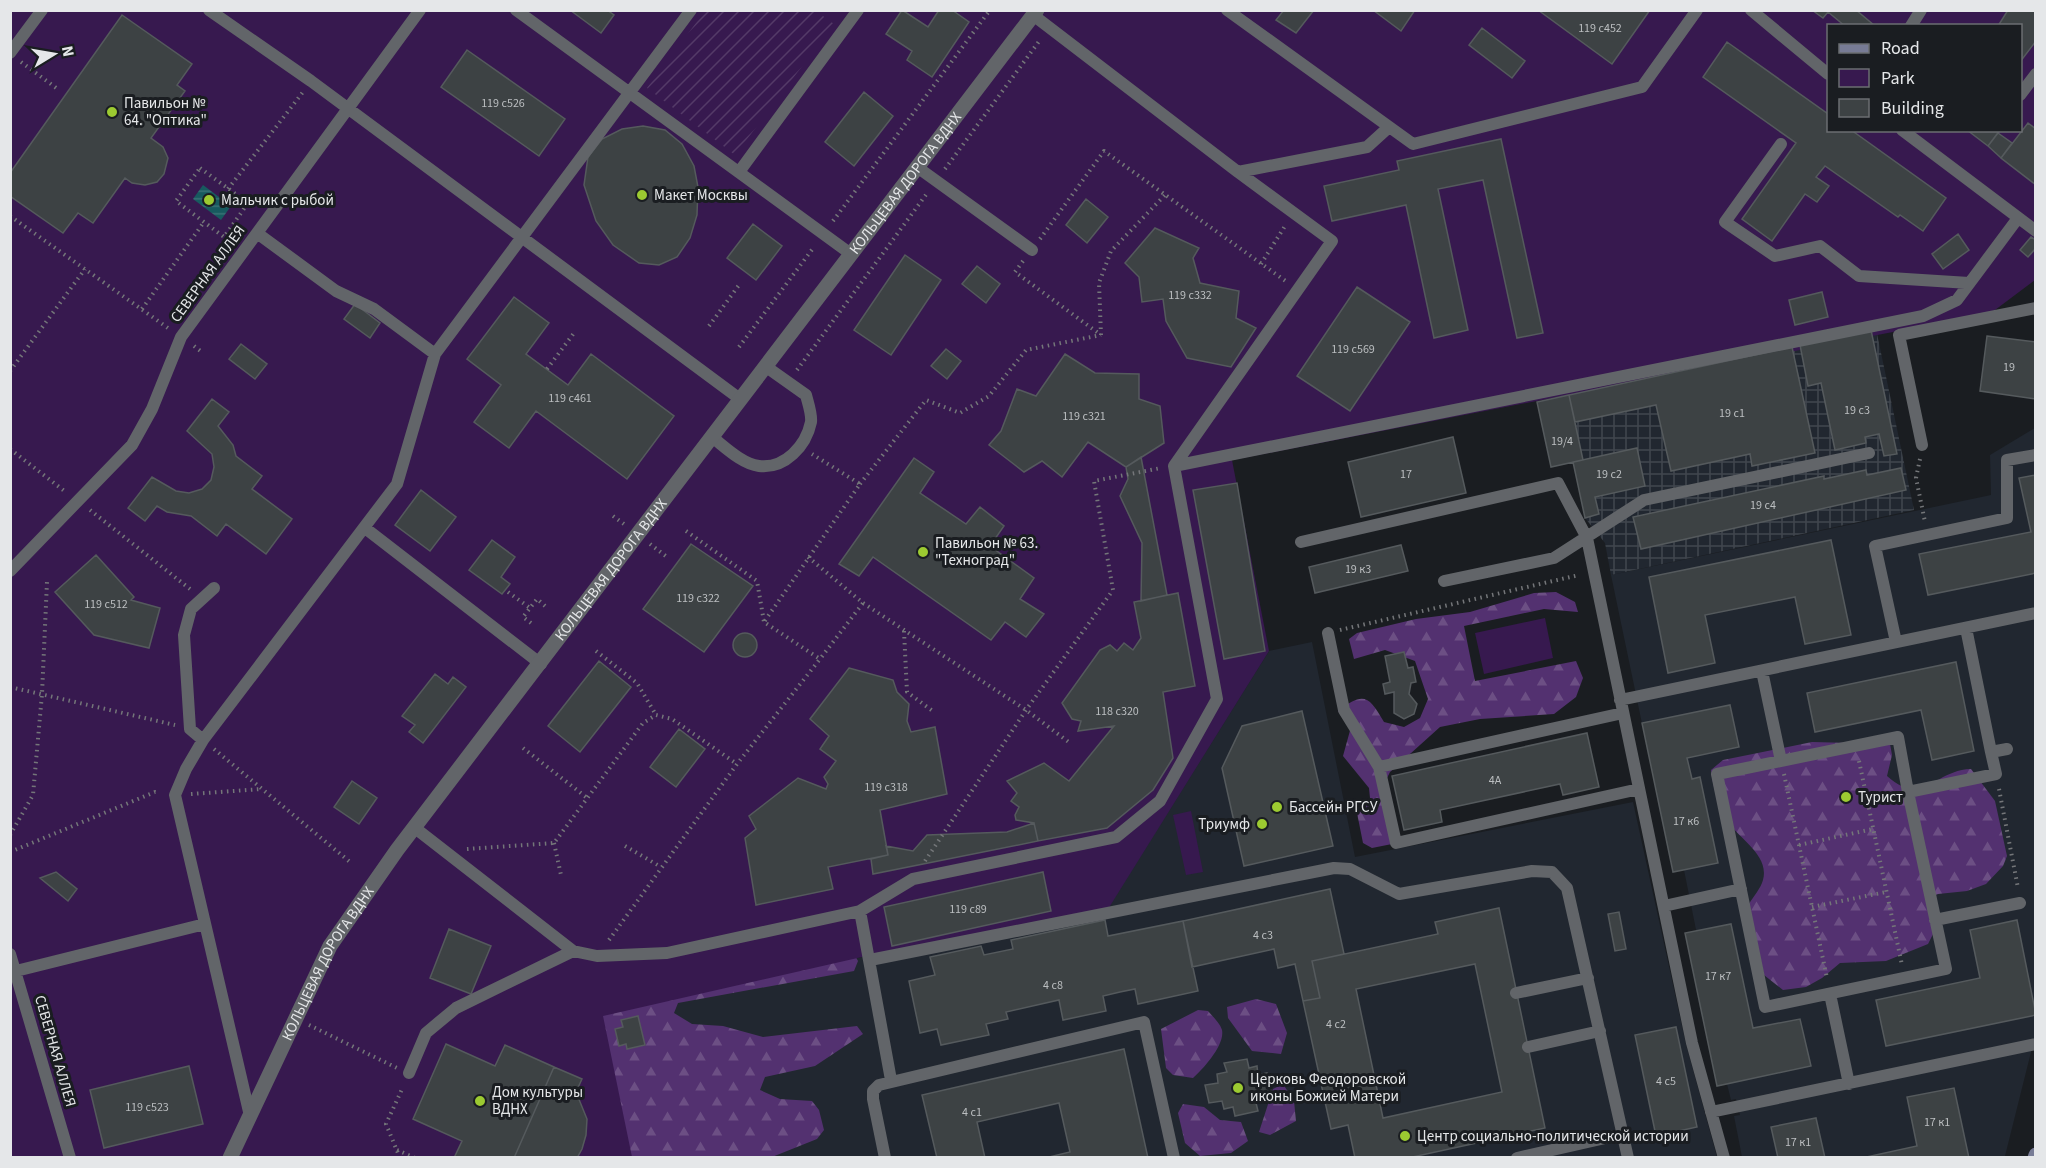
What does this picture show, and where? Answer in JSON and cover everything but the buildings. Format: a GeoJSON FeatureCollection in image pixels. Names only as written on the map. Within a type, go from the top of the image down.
{"type":"FeatureCollection","features":[{"type":"Feature","properties":{"kind":"street","name":"КОЛЬЦЕВАЯ ДОРОГА ВДНХ"},"geometry":{"type":"LineString","coordinates":[[230,1158],[330,946],[415,828],[1035,13]]}},
{"type":"Feature","properties":{"kind":"lane"},"geometry":{"type":"LineString","coordinates":[[15,57],[42,10]]}},
{"type":"Feature","properties":{"kind":"lane"},"geometry":{"type":"LineString","coordinates":[[209,10],[311,81],[740,399]]}},
{"type":"Feature","properties":{"kind":"lane","name":"СЕВЕРНАЯ АЛЛЕЯ"},"geometry":{"type":"LineString","coordinates":[[10,570],[132,445],[152,409],[181,337],[420,10]]}},
{"type":"Feature","properties":{"kind":"lane"},"geometry":{"type":"LineString","coordinates":[[516,10],[851,254]]}},
{"type":"Feature","properties":{"kind":"lane"},"geometry":{"type":"LineString","coordinates":[[250,1116],[175,795],[186,769],[203,740],[397,484],[435,354],[691,10]]}},
{"type":"Feature","properties":{"kind":"lane"},"geometry":{"type":"LineString","coordinates":[[739,172],[858,10]]}},
{"type":"Feature","properties":{"kind":"lane"},"geometry":{"type":"LineString","coordinates":[[1227,10],[1413,144],[1642,87],[1697,10]]}},
{"type":"Feature","properties":{"kind":"lane"},"geometry":{"type":"LineString","coordinates":[[1751,10],[1827,73]]}},
{"type":"Feature","properties":{"kind":"lane"},"geometry":{"type":"LineString","coordinates":[[1912,24],[1921,10]]}},
{"type":"Feature","properties":{"kind":"lane"},"geometry":{"type":"LineString","coordinates":[[415,828],[573,951],[597,956],[667,953],[860,911],[912,879],[1116,837],[1160,801],[1217,699],[1174,466],[1332,241],[1049,28],[1035,13]]}},
{"type":"Feature","properties":{"kind":"lane"},"geometry":{"type":"LineString","coordinates":[[2022,92],[2036,75]]}},
{"type":"Feature","properties":{"kind":"lane"},"geometry":{"type":"LineString","coordinates":[[1238,172],[1367,147],[1389,127]]}},
{"type":"Feature","properties":{"kind":"lane"},"geometry":{"type":"LineString","coordinates":[[1905,132],[2035,231]]}},
{"type":"Feature","properties":{"kind":"lane"},"geometry":{"type":"LineString","coordinates":[[1781,144],[1725,222],[1775,256],[1820,246],[1859,276],[1969,284]]}},
{"type":"Feature","properties":{"kind":"lane"},"geometry":{"type":"LineString","coordinates":[[917,167],[1032,250]]}},
{"type":"Feature","properties":{"kind":"lane"},"geometry":{"type":"LineString","coordinates":[[1174,466],[1923,316],[1957,300],[2018,218]]}},
{"type":"Feature","properties":{"kind":"lane"},"geometry":{"type":"LineString","coordinates":[[257,233],[336,291],[374,309],[435,354]]}},
{"type":"Feature","properties":{"kind":"lane"},"geometry":{"type":"LineString","coordinates":[[1922,445],[1899,335],[2036,308]]}},
{"type":"Feature","properties":{"kind":"lane"},"geometry":{"type":"LineString","coordinates":[[712,437],[741,458],[758,466],[778,464],[801,447],[811,420],[806,395],[765,366]]}},
{"type":"Feature","properties":{"kind":"lane"},"geometry":{"type":"LineString","coordinates":[[1444,581],[1554,558],[1644,500],[1869,453]]}},
{"type":"Feature","properties":{"kind":"lane"},"geometry":{"type":"LineString","coordinates":[[1896,642],[1875,546],[2007,518],[2007,460],[2036,455]]}},
{"type":"Feature","properties":{"kind":"lane"},"geometry":{"type":"LineString","coordinates":[[1302,542],[1558,483],[1587,538],[1692,1043],[1724,1158]]}},
{"type":"Feature","properties":{"kind":"lane"},"geometry":{"type":"LineString","coordinates":[[365,528],[541,664]]}},
{"type":"Feature","properties":{"kind":"lane"},"geometry":{"type":"LineString","coordinates":[[203,740],[190,729],[184,635],[191,609],[214,588]]}},
{"type":"Feature","properties":{"kind":"lane"},"geometry":{"type":"LineString","coordinates":[[1620,700],[2036,613]]}},
{"type":"Feature","properties":{"kind":"lane"},"geometry":{"type":"LineString","coordinates":[[1908,792],[1996,774],[1966,628]]}},
{"type":"Feature","properties":{"kind":"lane"},"geometry":{"type":"LineString","coordinates":[[1328,633],[1344,711],[1380,767],[1396,843],[1639,789]]}},
{"type":"Feature","properties":{"kind":"lane"},"geometry":{"type":"LineString","coordinates":[[1762,671],[1781,761]]}},
{"type":"Feature","properties":{"kind":"lane"},"geometry":{"type":"LineString","coordinates":[[1380,767],[1623,713]]}},
{"type":"Feature","properties":{"kind":"lane"},"geometry":{"type":"LineString","coordinates":[[1898,736],[1946,969],[1766,1007],[1718,774],[1781,761],[1898,736]]}},
{"type":"Feature","properties":{"kind":"lane"},"geometry":{"type":"LineString","coordinates":[[1992,752],[2007,749]]}},
{"type":"Feature","properties":{"kind":"lane"},"geometry":{"type":"LineString","coordinates":[[870,960],[1334,868],[1350,869],[1399,894],[1544,870],[1557,875],[1567,888],[1628,1158]]}},
{"type":"Feature","properties":{"kind":"lane"},"geometry":{"type":"LineString","coordinates":[[1664,906],[1741,889]]}},
{"type":"Feature","properties":{"kind":"lane"},"geometry":{"type":"LineString","coordinates":[[1935,920],[2020,903]]}},
{"type":"Feature","properties":{"kind":"lane"},"geometry":{"type":"LineString","coordinates":[[860,911],[891,1080]]}},
{"type":"Feature","properties":{"kind":"lane"},"geometry":{"type":"LineString","coordinates":[[16,971],[205,924]]}},
{"type":"Feature","properties":{"kind":"lane"},"geometry":{"type":"LineString","coordinates":[[409,1073],[426,1033],[456,1008],[573,951]]}},
{"type":"Feature","properties":{"kind":"lane","name":"СЕВЕРНАЯ АЛЛЕЯ"},"geometry":{"type":"LineString","coordinates":[[10,954],[70,1158]]}},
{"type":"Feature","properties":{"kind":"lane"},"geometry":{"type":"LineString","coordinates":[[1516,993],[1588,978]]}},
{"type":"Feature","properties":{"kind":"lane"},"geometry":{"type":"LineString","coordinates":[[1830,993],[1849,1084]]}},
{"type":"Feature","properties":{"kind":"lane"},"geometry":{"type":"LineString","coordinates":[[885,1158],[872,1094],[879,1085],[891,1080],[1144,1022],[1174,1158]]}},
{"type":"Feature","properties":{"kind":"lane"},"geometry":{"type":"LineString","coordinates":[[1528,1047],[1600,1031]]}},
{"type":"Feature","properties":{"kind":"lane"},"geometry":{"type":"LineString","coordinates":[[1711,1112],[2036,1044]]}},
{"type":"Feature","properties":{"kind":"lane"},"geometry":{"type":"LineString","coordinates":[[1517,1158],[1623,1134]]}},
{"type":"Feature","properties":{"kind":"path"},"geometry":{"type":"LineString","coordinates":[[739,347],[990,10]]}},
{"type":"Feature","properties":{"kind":"path"},"geometry":{"type":"LineString","coordinates":[[788,382],[1049,28]]}},
{"type":"Feature","properties":{"kind":"path"},"geometry":{"type":"LineString","coordinates":[[15,57],[59,90]]}},
{"type":"Feature","properties":{"kind":"path"},"geometry":{"type":"LineString","coordinates":[[228,189],[311,81]]}},
{"type":"Feature","properties":{"kind":"path"},"geometry":{"type":"LineString","coordinates":[[1101,335],[1015,272],[1104,151],[1298,290]]}},
{"type":"Feature","properties":{"kind":"path"},"geometry":{"type":"LineString","coordinates":[[200,168],[228,189],[248,203],[224,237],[176,201],[200,168]]}},
{"type":"Feature","properties":{"kind":"path"},"geometry":{"type":"LineString","coordinates":[[1101,335],[1099,283],[1111,251],[1166,195]]}},
{"type":"Feature","properties":{"kind":"path"},"geometry":{"type":"LineString","coordinates":[[1261,264],[1294,213]]}},
{"type":"Feature","properties":{"kind":"path"},"geometry":{"type":"LineString","coordinates":[[10,216],[203,353]]}},
{"type":"Feature","properties":{"kind":"path"},"geometry":{"type":"LineString","coordinates":[[142,309],[204,222]]}},
{"type":"Feature","properties":{"kind":"path"},"geometry":{"type":"LineString","coordinates":[[10,371],[85,269]]}},
{"type":"Feature","properties":{"kind":"path"},"geometry":{"type":"LineString","coordinates":[[709,326],[740,285]]}},
{"type":"Feature","properties":{"kind":"path"},"geometry":{"type":"LineString","coordinates":[[547,369],[574,333]]}},
{"type":"Feature","properties":{"kind":"path"},"geometry":{"type":"LineString","coordinates":[[765,622],[860,484],[926,400],[960,413],[989,396],[1026,350],[1101,335]]}},
{"type":"Feature","properties":{"kind":"path"},"geometry":{"type":"LineString","coordinates":[[1922,445],[1916,478],[1928,535]]}},
{"type":"Feature","properties":{"kind":"path"},"geometry":{"type":"LineString","coordinates":[[801,447],[860,484]]}},
{"type":"Feature","properties":{"kind":"path"},"geometry":{"type":"LineString","coordinates":[[10,449],[203,598]]}},
{"type":"Feature","properties":{"kind":"path"},"geometry":{"type":"LineString","coordinates":[[912,879],[1026,710],[1113,590],[1094,481],[1174,466]]}},
{"type":"Feature","properties":{"kind":"path"},"geometry":{"type":"LineString","coordinates":[[613,516],[628,527]]}},
{"type":"Feature","properties":{"kind":"path"},"geometry":{"type":"LineString","coordinates":[[686,531],[757,581],[765,622],[820,659]]}},
{"type":"Feature","properties":{"kind":"path"},"geometry":{"type":"LineString","coordinates":[[649,543],[667,557]]}},
{"type":"Feature","properties":{"kind":"path"},"geometry":{"type":"LineString","coordinates":[[808,557],[863,603],[1026,710],[1070,743]]}},
{"type":"Feature","properties":{"kind":"path"},"geometry":{"type":"LineString","coordinates":[[1328,633],[1594,572]]}},
{"type":"Feature","properties":{"kind":"path"},"geometry":{"type":"LineString","coordinates":[[10,835],[33,795],[42,694],[47,582]]}},
{"type":"Feature","properties":{"kind":"path"},"geometry":{"type":"LineString","coordinates":[[508,592],[530,608]]}},
{"type":"Feature","properties":{"kind":"path"},"geometry":{"type":"LineString","coordinates":[[531,623],[523,617],[537,599],[545,606]]}},
{"type":"Feature","properties":{"kind":"path"},"geometry":{"type":"LineString","coordinates":[[597,956],[737,764],[863,603]]}},
{"type":"Feature","properties":{"kind":"path"},"geometry":{"type":"LineString","coordinates":[[903,698],[908,692],[904,630]]}},
{"type":"Feature","properties":{"kind":"path"},"geometry":{"type":"LineString","coordinates":[[596,651],[637,683],[656,715],[672,719],[737,764]]}},
{"type":"Feature","properties":{"kind":"path"},"geometry":{"type":"LineString","coordinates":[[10,687],[190,729]]}},
{"type":"Feature","properties":{"kind":"path"},"geometry":{"type":"LineString","coordinates":[[908,692],[934,712]]}},
{"type":"Feature","properties":{"kind":"path"},"geometry":{"type":"LineString","coordinates":[[561,875],[554,843],[643,723],[656,715]]}},
{"type":"Feature","properties":{"kind":"path"},"geometry":{"type":"LineString","coordinates":[[203,740],[350,862]]}},
{"type":"Feature","properties":{"kind":"path"},"geometry":{"type":"LineString","coordinates":[[1856,746],[1904,978]]}},
{"type":"Feature","properties":{"kind":"path"},"geometry":{"type":"LineString","coordinates":[[523,748],[586,797]]}},
{"type":"Feature","properties":{"kind":"path"},"geometry":{"type":"LineString","coordinates":[[1781,761],[1830,993]]}},
{"type":"Feature","properties":{"kind":"path"},"geometry":{"type":"LineString","coordinates":[[1996,774],[2020,903]]}},
{"type":"Feature","properties":{"kind":"path"},"geometry":{"type":"LineString","coordinates":[[10,852],[155,792],[175,795],[262,789]]}},
{"type":"Feature","properties":{"kind":"path"},"geometry":{"type":"LineString","coordinates":[[1799,845],[1873,829]]}},
{"type":"Feature","properties":{"kind":"path"},"geometry":{"type":"LineString","coordinates":[[444,850],[554,843]]}},
{"type":"Feature","properties":{"kind":"path"},"geometry":{"type":"LineString","coordinates":[[625,846],[661,867]]}},
{"type":"Feature","properties":{"kind":"path"},"geometry":{"type":"LineString","coordinates":[[1812,907],[1886,892]]}},
{"type":"Feature","properties":{"kind":"path"},"geometry":{"type":"LineString","coordinates":[[295,1018],[409,1073],[386,1124],[400,1158]]}},
{"type":"Feature","properties":{"kind":"path"},"geometry":{"type":"LineString","coordinates":[[396,1150],[415,1158]]}},
{"type":"Feature","properties":{"kind":"shaded area"},"geometry":{"type":"Polygon","coordinates":[[[1876,329],[1914,510],[1611,575],[1605,543],[1585,518],[1573,462],[1551,467],[1537,402],[1876,329]]]}},
{"type":"Feature","properties":{"kind":"shaded area","name":"Турист"},"geometry":{"type":"Polygon","coordinates":[[[2035,428],[2036,1032],[2005,1156],[1742,1157],[1734,1116],[1740,1115],[1736,1099],[1731,1100],[1727,1084],[1684,870],[1673,872],[1611,575],[1991,495],[1990,455],[2035,428]]]}},
{"type":"Feature","properties":{"kind":"shaded area"},"geometry":{"type":"Polygon","coordinates":[[[1312,642],[1355,857],[1633,802],[1686,1044],[1717,1157],[632,1157],[603,1016],[897,949],[1105,913],[1269,651],[1312,642]]]}},
{"type":"Feature","properties":{"kind":"green space"},"geometry":{"type":"Polygon","coordinates":[[[10,11],[2035,11],[2035,280],[1991,313],[1232,460],[1269,651],[1105,914],[897,949],[603,1016],[632,1157],[11,1157],[10,11]]]}},
{"type":"Feature","properties":{"kind":"green space"},"geometry":{"type":"Polygon","coordinates":[[[705,11],[816,11],[834,24],[735,155],[647,88],[705,11]]]}},
{"type":"Feature","properties":{"kind":"green space"},"geometry":{"type":"Polygon","coordinates":[[[1556,592],[1575,602],[1578,612],[1544,609],[1464,626],[1475,681],[1576,661],[1583,678],[1576,697],[1554,714],[1480,719],[1440,727],[1390,772],[1385,782],[1392,844],[1372,848],[1363,843],[1357,813],[1370,798],[1369,788],[1343,756],[1351,727],[1338,711],[1354,701],[1365,699],[1374,706],[1384,722],[1404,727],[1420,718],[1428,699],[1415,661],[1385,650],[1354,659],[1349,639],[1357,633],[1416,619],[1470,612],[1534,593],[1556,592]]]}},
{"type":"Feature","properties":{"kind":"green space"},"geometry":{"type":"Polygon","coordinates":[[[1545,618],[1553,658],[1484,674],[1475,633],[1545,618]]]}},
{"type":"Feature","properties":{"kind":"green space"},"geometry":{"type":"Polygon","coordinates":[[[1812,742],[1890,744],[1892,755],[1887,776],[1899,785],[1910,789],[1920,788],[1947,775],[1971,769],[1995,801],[2007,856],[2003,866],[1986,884],[1967,891],[1938,894],[1928,898],[1933,934],[1928,944],[1886,961],[1840,963],[1822,978],[1806,987],[1783,990],[1764,975],[1749,904],[1763,880],[1762,862],[1726,819],[1716,795],[1711,770],[1723,760],[1812,742]]]}},
{"type":"Feature","properties":{"kind":"green space"},"geometry":{"type":"Polygon","coordinates":[[[1191,811],[1203,872],[1186,875],[1173,815],[1191,811]]]}},
{"type":"Feature","properties":{"kind":"green space"},"geometry":{"type":"Polygon","coordinates":[[[843,933],[858,961],[854,971],[678,1003],[674,1013],[692,1024],[723,1026],[763,1037],[857,1026],[863,1034],[815,1066],[765,1077],[760,1090],[780,1099],[812,1101],[819,1110],[824,1130],[817,1139],[772,1157],[592,1157],[528,997],[843,933]]]}},
{"type":"Feature","properties":{"kind":"green space"},"geometry":{"type":"Polygon","coordinates":[[[1256,999],[1276,1004],[1287,1033],[1281,1054],[1252,1051],[1228,1018],[1227,1007],[1256,999]]]}},
{"type":"Feature","properties":{"kind":"green space"},"geometry":{"type":"Polygon","coordinates":[[[1198,1010],[1208,1011],[1220,1025],[1222,1036],[1220,1043],[1207,1063],[1193,1078],[1173,1075],[1166,1068],[1161,1029],[1198,1010]]]}},
{"type":"Feature","properties":{"kind":"green space"},"geometry":{"type":"Polygon","coordinates":[[[1283,1084],[1294,1101],[1296,1121],[1270,1135],[1259,1132],[1273,1089],[1283,1084]]]}},
{"type":"Feature","properties":{"kind":"green space"},"geometry":{"type":"Polygon","coordinates":[[[1183,1104],[1204,1107],[1220,1120],[1241,1122],[1248,1141],[1231,1153],[1200,1156],[1185,1143],[1178,1113],[1183,1104]]]}},
{"type":"Feature","properties":{"kind":"water"},"geometry":{"type":"Polygon","coordinates":[[[203,185],[231,206],[221,220],[193,199],[203,185]]]}},
{"type":"Feature","properties":{"kind":"place","name":"Павильон № 64. \"Оптика\""},"geometry":{"type":"Point","coordinates":[112,112]}},
{"type":"Feature","properties":{"kind":"place","name":"Макет Москвы"},"geometry":{"type":"Point","coordinates":[642,195]}},
{"type":"Feature","properties":{"kind":"place","name":"Мальчик с рыбой"},"geometry":{"type":"Point","coordinates":[209,200]}},
{"type":"Feature","properties":{"kind":"place","name":"Павильон № 63. \"Техноград\""},"geometry":{"type":"Point","coordinates":[923,552]}},
{"type":"Feature","properties":{"kind":"place","name":"Турист"},"geometry":{"type":"Point","coordinates":[1846,797]}},
{"type":"Feature","properties":{"kind":"place","name":"Бассейн РГСУ"},"geometry":{"type":"Point","coordinates":[1277,807]}},
{"type":"Feature","properties":{"kind":"place","name":"Триумф"},"geometry":{"type":"Point","coordinates":[1262,824]}},
{"type":"Feature","properties":{"kind":"place","name":"Церковь Феодоровской иконы Божией Матери"},"geometry":{"type":"Point","coordinates":[1238,1088]}},
{"type":"Feature","properties":{"kind":"place","name":"Дом культуры ВДНХ"},"geometry":{"type":"Point","coordinates":[480,1101]}},
{"type":"Feature","properties":{"kind":"place","name":"Центр социально-политической истории"},"geometry":{"type":"Point","coordinates":[1405,1136]}}]}
